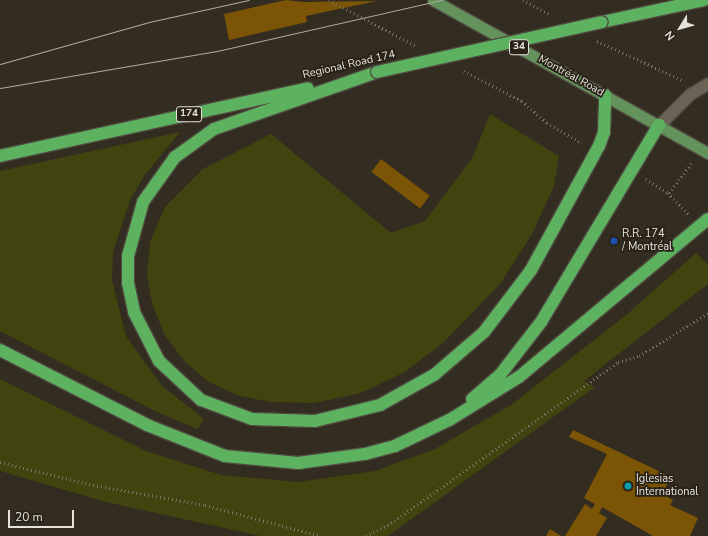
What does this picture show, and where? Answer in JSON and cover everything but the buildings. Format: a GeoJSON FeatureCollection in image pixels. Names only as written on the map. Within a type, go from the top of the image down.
{"type":"FeatureCollection","features":[{"type":"Feature","properties":{"kind":"highway","name":"Regional Road 174"},"geometry":{"type":"LineString","coordinates":[[0,156],[704,0]]}},
{"type":"Feature","properties":{"kind":"highway"},"geometry":{"type":"LineString","coordinates":[[377,72],[214,129],[175,157],[143,202],[128,256],[128,283],[134,312],[159,361],[201,400],[252,419],[315,421],[380,405],[434,375],[484,332],[531,270],[599,146],[604,132],[605,95]]}},
{"type":"Feature","properties":{"kind":"highway"},"geometry":{"type":"LineString","coordinates":[[424,432],[481,392],[524,345],[562,289],[658,125]]}},
{"type":"Feature","properties":{"kind":"highway"},"geometry":{"type":"LineString","coordinates":[[0,350],[147,425],[225,456],[260,462],[328,461],[395,446],[424,432],[519,377],[708,219]]}},
{"type":"Feature","properties":{"kind":"main road","name":"Montréal Road"},"geometry":{"type":"LineString","coordinates":[[433,0],[708,153]]}},
{"type":"Feature","properties":{"kind":"lane"},"geometry":{"type":"LineString","coordinates":[[658,125],[704,85]]}},
{"type":"Feature","properties":{"kind":"path"},"geometry":{"type":"LineString","coordinates":[[523,0],[556,18]]}},
{"type":"Feature","properties":{"kind":"path"},"geometry":{"type":"LineString","coordinates":[[595,39],[704,85]]}},
{"type":"Feature","properties":{"kind":"path"},"geometry":{"type":"LineString","coordinates":[[668,193],[682,176]]}},
{"type":"Feature","properties":{"kind":"path"},"geometry":{"type":"LineString","coordinates":[[642,177],[668,193],[690,215]]}},
{"type":"Feature","properties":{"kind":"path"},"geometry":{"type":"LineString","coordinates":[[366,536],[391,523],[618,362],[639,356],[708,313]]}},
{"type":"Feature","properties":{"kind":"path"},"geometry":{"type":"LineString","coordinates":[[0,462],[93,485],[205,505],[321,536]]}},
{"type":"Feature","properties":{"kind":"shaded area"},"geometry":{"type":"Polygon","coordinates":[[[490,114],[559,156],[554,186],[532,234],[500,284],[443,343],[405,372],[361,393],[314,403],[272,402],[239,396],[209,382],[185,362],[164,334],[152,303],[147,275],[150,242],[165,207],[203,169],[271,134],[391,233],[425,221],[473,157],[490,114]]]}},
{"type":"Feature","properties":{"kind":"shaded area"},"geometry":{"type":"Polygon","coordinates":[[[180,132],[144,176],[130,200],[113,252],[112,280],[126,336],[162,386],[204,419],[198,429],[157,412],[0,331],[0,171],[180,132]]]}},
{"type":"Feature","properties":{"kind":"shaded area"},"geometry":{"type":"Polygon","coordinates":[[[696,253],[708,265],[708,284],[584,381],[595,387],[388,536],[261,536],[106,502],[0,471],[0,379],[146,451],[221,475],[298,482],[375,471],[435,449],[511,405],[625,316],[696,253]]]}},
{"type":"Feature","properties":{"kind":"tram line"},"geometry":{"type":"LineString","coordinates":[[0,64],[149,22],[249,0]]}},
{"type":"Feature","properties":{"kind":"tram line"},"geometry":{"type":"LineString","coordinates":[[0,88],[217,51],[442,0]]}},
{"type":"Feature","properties":{"kind":"place","name":"R.R. 174 / Montréal"},"geometry":{"type":"Point","coordinates":[614,241]}},
{"type":"Feature","properties":{"kind":"place","name":"Iglesias International"},"geometry":{"type":"Point","coordinates":[628,486]}}]}
